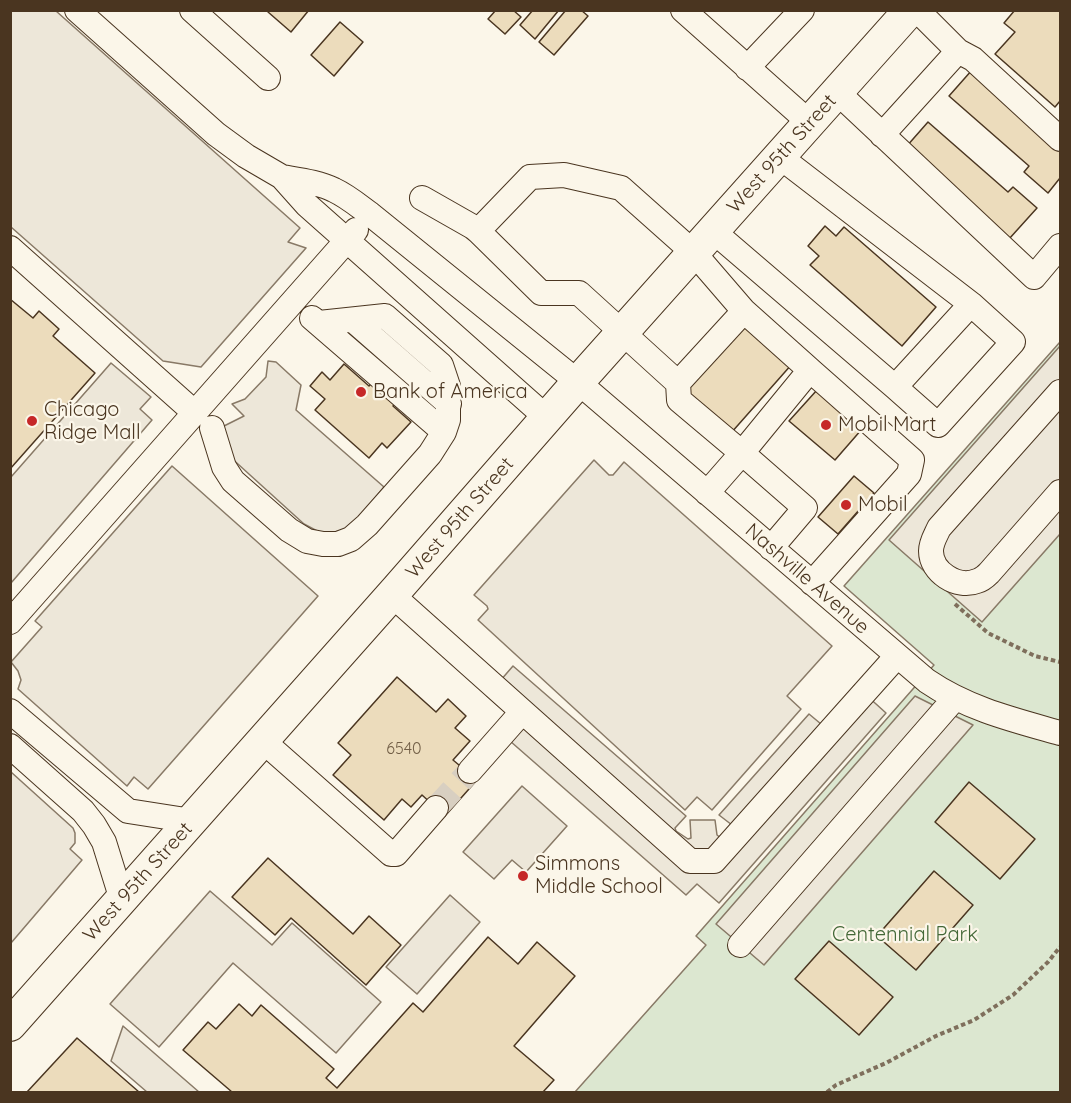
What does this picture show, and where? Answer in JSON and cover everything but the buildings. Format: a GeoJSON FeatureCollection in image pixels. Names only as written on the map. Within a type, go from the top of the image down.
{"type":"FeatureCollection","features":[{"type":"Feature","properties":{"kind":"main road","name":"West 95th Street"},"geometry":{"type":"LineString","coordinates":[[10,1025],[910,10]]}},
{"type":"Feature","properties":{"kind":"street"},"geometry":{"type":"LineString","coordinates":[[77,10],[216,134],[246,156],[282,177],[307,205],[547,418]]}},
{"type":"Feature","properties":{"kind":"street"},"geometry":{"type":"LineString","coordinates":[[192,10],[268,78]]}},
{"type":"Feature","properties":{"kind":"street"},"geometry":{"type":"LineString","coordinates":[[682,10],[810,123]]}},
{"type":"Feature","properties":{"kind":"street"},"geometry":{"type":"LineString","coordinates":[[747,68],[802,10]]}},
{"type":"Feature","properties":{"kind":"street"},"geometry":{"type":"LineString","coordinates":[[917,10],[958,51],[973,59],[1060,139]]}},
{"type":"Feature","properties":{"kind":"street"},"geometry":{"type":"LineString","coordinates":[[882,135],[958,51]]}},
{"type":"Feature","properties":{"kind":"street"},"geometry":{"type":"LineString","coordinates":[[837,92],[1034,278],[1060,246]]}},
{"type":"Feature","properties":{"kind":"street"},"geometry":{"type":"LineString","coordinates":[[478,231],[530,177],[564,175],[621,188],[704,242],[896,387],[938,425],[1013,342],[972,304],[780,157]]}},
{"type":"Feature","properties":{"kind":"street","name":"Nashville Avenue"},"geometry":{"type":"LineString","coordinates":[[282,177],[307,181],[333,189],[370,214],[578,382],[927,681],[943,692],[972,706],[999,716],[1060,732]]}},
{"type":"Feature","properties":{"kind":"street"},"geometry":{"type":"LineString","coordinates":[[422,198],[473,227],[541,293],[579,293],[678,383],[679,400],[805,508],[771,548]]}},
{"type":"Feature","properties":{"kind":"street"},"geometry":{"type":"LineString","coordinates":[[10,622],[204,420],[294,302],[370,214]]}},
{"type":"Feature","properties":{"kind":"street"},"geometry":{"type":"LineString","coordinates":[[704,242],[744,311],[912,460],[909,474],[812,583]]}},
{"type":"Feature","properties":{"kind":"street"},"geometry":{"type":"LineString","coordinates":[[10,248],[204,420],[233,482],[289,531],[307,541],[338,544],[351,539],[367,525],[430,454],[447,410]]}},
{"type":"Feature","properties":{"kind":"street"},"geometry":{"type":"LineString","coordinates":[[294,302],[344,321],[447,410]]}},
{"type":"Feature","properties":{"kind":"street"},"geometry":{"type":"LineString","coordinates":[[896,387],[972,304]]}},
{"type":"Feature","properties":{"kind":"street"},"geometry":{"type":"LineString","coordinates":[[678,383],[744,311]]}},
{"type":"Feature","properties":{"kind":"street"},"geometry":{"type":"LineString","coordinates":[[344,321],[447,410]]}},
{"type":"Feature","properties":{"kind":"street"},"geometry":{"type":"LineString","coordinates":[[706,493],[810,370]]}},
{"type":"Feature","properties":{"kind":"street"},"geometry":{"type":"LineString","coordinates":[[1060,392],[939,528],[932,542],[931,553],[934,564],[952,580],[964,583],[976,582],[989,573],[1060,492]]}},
{"type":"Feature","properties":{"kind":"street"},"geometry":{"type":"LineString","coordinates":[[392,595],[690,861],[714,861],[897,656]]}},
{"type":"Feature","properties":{"kind":"street"},"geometry":{"type":"LineString","coordinates":[[740,945],[955,698]]}},
{"type":"Feature","properties":{"kind":"street"},"geometry":{"type":"LineString","coordinates":[[10,711],[128,811],[192,821]]}},
{"type":"Feature","properties":{"kind":"street"},"geometry":{"type":"LineString","coordinates":[[470,771],[522,712]]}},
{"type":"Feature","properties":{"kind":"street"},"geometry":{"type":"LineString","coordinates":[[263,741],[391,854],[396,854],[436,808]]}},
{"type":"Feature","properties":{"kind":"street"},"geometry":{"type":"LineString","coordinates":[[10,746],[83,811],[94,825],[104,842],[122,900]]}},
{"type":"Feature","properties":{"kind":"path"},"geometry":{"type":"LineString","coordinates":[[948,598],[987,633],[1035,656],[1060,662]]}},
{"type":"Feature","properties":{"kind":"path"},"geometry":{"type":"LineString","coordinates":[[827,1092],[936,1036],[974,1020],[1013,995],[1048,962],[1060,947]]}},
{"type":"Feature","properties":{"kind":"green space","name":"Centennial Park"},"geometry":{"type":"Polygon","coordinates":[[[1060,342],[1060,1092],[575,1092],[706,945],[696,936],[934,665],[844,586],[1060,342]]]}},
{"type":"Feature","properties":{"kind":"shaded area"},"geometry":{"type":"Polygon","coordinates":[[[11,10],[56,11],[300,228],[288,242],[306,248],[201,367],[163,361],[11,227],[11,10]]]}},
{"type":"Feature","properties":{"kind":"shaded area"},"geometry":{"type":"Polygon","coordinates":[[[1060,346],[1060,534],[982,622],[889,540],[1060,346]]]}},
{"type":"Feature","properties":{"kind":"shaded area"},"geometry":{"type":"Polygon","coordinates":[[[268,361],[276,362],[301,385],[296,410],[384,487],[347,529],[319,532],[304,524],[206,435],[244,416],[232,404],[245,399],[266,377],[268,361]]]}},
{"type":"Feature","properties":{"kind":"shaded area"},"geometry":{"type":"Polygon","coordinates":[[[111,363],[151,397],[140,409],[152,420],[11,583],[11,477],[111,363]]]}},
{"type":"Feature","properties":{"kind":"shaded area"},"geometry":{"type":"Polygon","coordinates":[[[594,460],[609,475],[613,475],[624,462],[832,646],[787,696],[801,709],[712,810],[697,797],[685,810],[478,620],[488,609],[474,595],[594,460]]]}},
{"type":"Feature","properties":{"kind":"shaded area"},"geometry":{"type":"Polygon","coordinates":[[[172,466],[318,596],[148,789],[134,777],[127,786],[18,689],[21,680],[11,662],[42,627],[35,621],[172,466]]]}},
{"type":"Feature","properties":{"kind":"shaded area"},"geometry":{"type":"Polygon","coordinates":[[[513,666],[686,816],[675,828],[688,839],[691,838],[690,820],[715,820],[717,835],[721,838],[732,825],[719,815],[809,714],[821,724],[855,685],[886,713],[719,903],[697,884],[686,895],[510,741],[522,727],[487,696],[513,666]]]}},
{"type":"Feature","properties":{"kind":"shaded area"},"geometry":{"type":"Polygon","coordinates":[[[915,696],[973,725],[764,965],[716,924],[915,696]]]}},
{"type":"Feature","properties":{"kind":"shaded area"},"geometry":{"type":"Polygon","coordinates":[[[11,772],[73,828],[75,843],[70,849],[82,860],[11,943],[11,772]]]}},
{"type":"Feature","properties":{"kind":"shaded area"},"geometry":{"type":"Polygon","coordinates":[[[522,786],[567,826],[526,872],[512,860],[494,879],[463,852],[522,786]]]}},
{"type":"Feature","properties":{"kind":"shaded area"},"geometry":{"type":"Polygon","coordinates":[[[210,891],[272,945],[292,923],[381,1002],[336,1053],[233,963],[159,1047],[110,1004],[210,891]]]}},
{"type":"Feature","properties":{"kind":"shaded area"},"geometry":{"type":"Polygon","coordinates":[[[450,895],[480,922],[417,994],[386,967],[450,895]]]}},
{"type":"Feature","properties":{"kind":"shaded area"},"geometry":{"type":"Polygon","coordinates":[[[123,1026],[199,1092],[147,1092],[111,1061],[123,1026]]]}},
{"type":"Feature","properties":{"kind":"tunnel"},"geometry":{"type":"LineString","coordinates":[[436,808],[470,771]]}},
{"type":"Feature","properties":{"kind":"place","name":"Bank of America"},"geometry":{"type":"Point","coordinates":[361,392]}},
{"type":"Feature","properties":{"kind":"place","name":"Chicago Ridge Mall"},"geometry":{"type":"Point","coordinates":[32,421]}},
{"type":"Feature","properties":{"kind":"place","name":"Mobil Mart"},"geometry":{"type":"Point","coordinates":[826,425]}},
{"type":"Feature","properties":{"kind":"place","name":"Mobil"},"geometry":{"type":"Point","coordinates":[846,505]}},
{"type":"Feature","properties":{"kind":"place","name":"Simmons Middle School"},"geometry":{"type":"Point","coordinates":[523,876]}}]}
